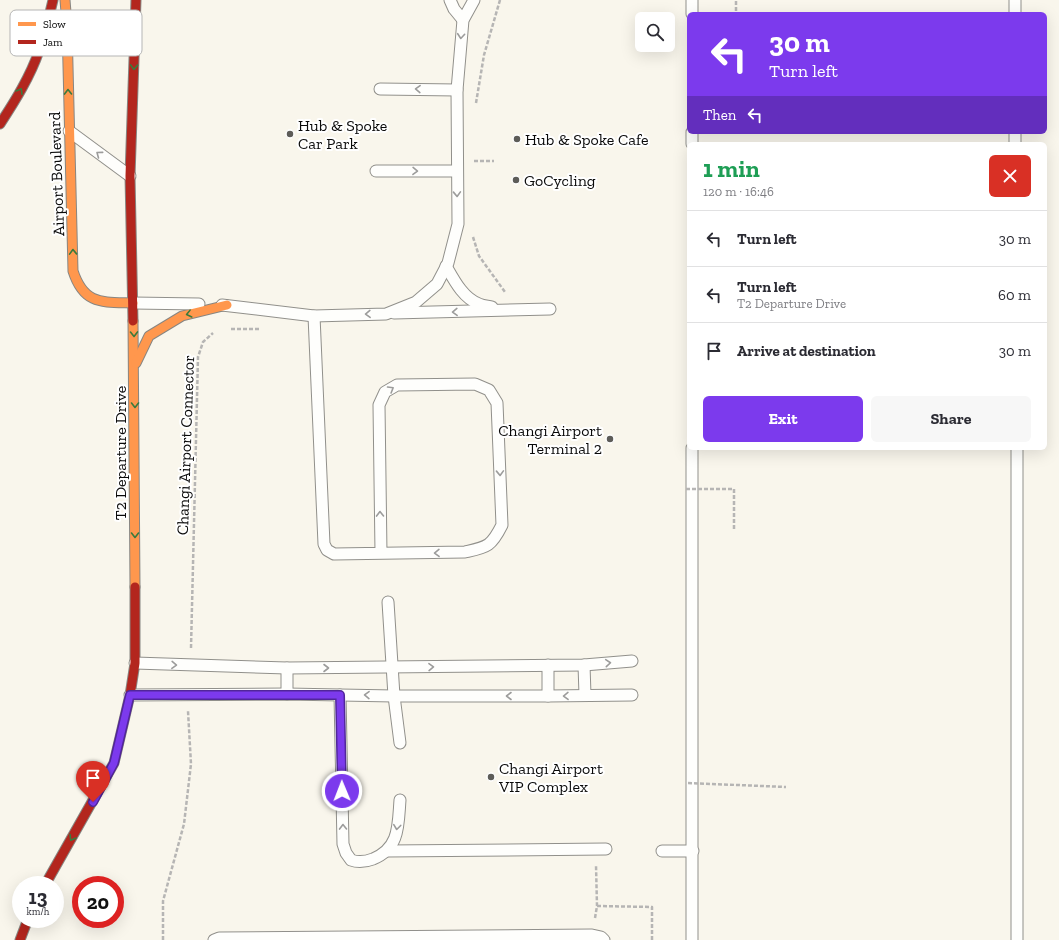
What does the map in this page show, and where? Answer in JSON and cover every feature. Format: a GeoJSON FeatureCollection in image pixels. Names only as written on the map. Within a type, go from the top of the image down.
{"type":"FeatureCollection","features":[{"type":"Feature","properties":{"kind":"main road"},"geometry":{"type":"LineString","coordinates":[[51,10],[53,0]]}},
{"type":"Feature","properties":{"kind":"main road","name":"Airport Boulevard"},"geometry":{"type":"LineString","coordinates":[[65,0],[66,10]]}},
{"type":"Feature","properties":{"kind":"main road","name":"T2 Departure Drive"},"geometry":{"type":"LineString","coordinates":[[136,0],[136,10]]}},
{"type":"Feature","properties":{"kind":"main road"},"geometry":{"type":"LineString","coordinates":[[0,124],[24,84],[38,56]]}},
{"type":"Feature","properties":{"kind":"main road","name":"Airport Boulevard"},"geometry":{"type":"LineString","coordinates":[[68,56],[73,271],[75,280],[80,290],[87,297],[95,300],[133,303]]}},
{"type":"Feature","properties":{"kind":"main road","name":"T2 Departure Drive"},"geometry":{"type":"LineString","coordinates":[[50,876],[114,763],[130,695],[135,663],[134,366],[130,176],[134,56]]}},
{"type":"Feature","properties":{"kind":"main road"},"geometry":{"type":"LineString","coordinates":[[134,366],[149,336],[182,316],[227,305]]}},
{"type":"Feature","properties":{"kind":"main road"},"geometry":{"type":"LineString","coordinates":[[20,940],[25,928]]}},
{"type":"Feature","properties":{"kind":"lane"},"geometry":{"type":"LineString","coordinates":[[450,0],[454,9],[463,20]]}},
{"type":"Feature","properties":{"kind":"lane"},"geometry":{"type":"LineString","coordinates":[[386,314],[416,302],[437,284],[446,266],[458,224],[456,90],[463,20],[474,0]]}},
{"type":"Feature","properties":{"kind":"lane"},"geometry":{"type":"LineString","coordinates":[[692,0],[692,12]]}},
{"type":"Feature","properties":{"kind":"lane"},"geometry":{"type":"LineString","coordinates":[[1015,0],[1015,12]]}},
{"type":"Feature","properties":{"kind":"lane"},"geometry":{"type":"LineString","coordinates":[[380,89],[456,90]]}},
{"type":"Feature","properties":{"kind":"lane"},"geometry":{"type":"LineString","coordinates":[[69,131],[130,176]]}},
{"type":"Feature","properties":{"kind":"lane"},"geometry":{"type":"LineString","coordinates":[[376,171],[457,171]]}},
{"type":"Feature","properties":{"kind":"lane"},"geometry":{"type":"LineString","coordinates":[[446,266],[456,284],[466,295],[478,304],[508,310]]}},
{"type":"Feature","properties":{"kind":"lane"},"geometry":{"type":"LineString","coordinates":[[133,303],[227,305],[314,316],[550,309]]}},
{"type":"Feature","properties":{"kind":"lane"},"geometry":{"type":"LineString","coordinates":[[314,316],[324,544],[328,550],[334,554],[465,552],[486,547],[497,536],[502,525],[497,403],[489,390],[475,384],[397,385],[385,392],[379,405],[381,553]]}},
{"type":"Feature","properties":{"kind":"lane"},"geometry":{"type":"LineString","coordinates":[[692,450],[690,695],[693,851],[692,940]]}},
{"type":"Feature","properties":{"kind":"lane"},"geometry":{"type":"LineString","coordinates":[[1017,450],[1017,940]]}},
{"type":"Feature","properties":{"kind":"lane"},"geometry":{"type":"LineString","coordinates":[[388,602],[394,696],[400,743]]}},
{"type":"Feature","properties":{"kind":"lane"},"geometry":{"type":"LineString","coordinates":[[135,663],[287,668],[584,665],[632,661]]}},
{"type":"Feature","properties":{"kind":"lane"},"geometry":{"type":"LineString","coordinates":[[548,665],[548,696]]}},
{"type":"Feature","properties":{"kind":"lane"},"geometry":{"type":"LineString","coordinates":[[584,665],[585,695]]}},
{"type":"Feature","properties":{"kind":"lane"},"geometry":{"type":"LineString","coordinates":[[287,668],[287,694]]}},
{"type":"Feature","properties":{"kind":"lane"},"geometry":{"type":"LineString","coordinates":[[130,695],[632,695]]}},
{"type":"Feature","properties":{"kind":"lane"},"geometry":{"type":"LineString","coordinates":[[340,695],[344,848],[348,857],[356,862],[362,862],[374,859],[387,851],[395,839],[400,800]]}},
{"type":"Feature","properties":{"kind":"lane"},"geometry":{"type":"LineString","coordinates":[[387,851],[601,849]]}},
{"type":"Feature","properties":{"kind":"lane"},"geometry":{"type":"LineString","coordinates":[[662,851],[693,851]]}},
{"type":"Feature","properties":{"kind":"lane"},"geometry":{"type":"LineString","coordinates":[[214,940],[219,938],[592,935],[601,937],[604,940]]}},
{"type":"Feature","properties":{"kind":"path"},"geometry":{"type":"LineString","coordinates":[[475,110],[484,55],[500,0]]}},
{"type":"Feature","properties":{"kind":"path"},"geometry":{"type":"LineString","coordinates":[[736,0],[736,11]]}},
{"type":"Feature","properties":{"kind":"path"},"geometry":{"type":"LineString","coordinates":[[469,161],[494,160]]}},
{"type":"Feature","properties":{"kind":"path"},"geometry":{"type":"LineString","coordinates":[[473,234],[479,256],[508,296]]}},
{"type":"Feature","properties":{"kind":"path"},"geometry":{"type":"LineString","coordinates":[[229,329],[260,329]]}},
{"type":"Feature","properties":{"kind":"path","name":"Changi Airport Connector"},"geometry":{"type":"LineString","coordinates":[[191,643],[198,357],[202,342],[214,332]]}},
{"type":"Feature","properties":{"kind":"path"},"geometry":{"type":"LineString","coordinates":[[686,489],[734,489],[734,529]]}},
{"type":"Feature","properties":{"kind":"path"},"geometry":{"type":"LineString","coordinates":[[163,940],[163,901],[184,824],[191,764],[187,717]]}},
{"type":"Feature","properties":{"kind":"path"},"geometry":{"type":"LineString","coordinates":[[688,783],[786,787]]}},
{"type":"Feature","properties":{"kind":"path"},"geometry":{"type":"LineString","coordinates":[[592,935],[601,849]]}},
{"type":"Feature","properties":{"kind":"path"},"geometry":{"type":"LineString","coordinates":[[596,906],[652,907],[652,940]]}},
{"type":"Feature","properties":{"kind":"traffic: slow"},"geometry":{"type":"LineString","coordinates":[[65,0],[66,10]]}},
{"type":"Feature","properties":{"kind":"traffic: slow"},"geometry":{"type":"LineString","coordinates":[[68,56],[73,271],[77,282],[89,296],[103,301],[133,303]]}},
{"type":"Feature","properties":{"kind":"traffic: slow"},"geometry":{"type":"LineString","coordinates":[[136,363],[149,336],[182,316],[227,305]]}},
{"type":"Feature","properties":{"kind":"traffic: slow"},"geometry":{"type":"LineString","coordinates":[[133,321],[135,587]]}},
{"type":"Feature","properties":{"kind":"traffic: jam"},"geometry":{"type":"LineString","coordinates":[[50,10],[53,0]]}},
{"type":"Feature","properties":{"kind":"traffic: jam"},"geometry":{"type":"LineString","coordinates":[[136,0],[136,10]]}},
{"type":"Feature","properties":{"kind":"traffic: jam"},"geometry":{"type":"LineString","coordinates":[[0,124],[22,89],[37,56]]}},
{"type":"Feature","properties":{"kind":"traffic: jam"},"geometry":{"type":"LineString","coordinates":[[133,321],[130,176],[134,56]]}},
{"type":"Feature","properties":{"kind":"traffic: jam"},"geometry":{"type":"LineString","coordinates":[[50,876],[114,763],[130,695],[135,663],[135,587]]}},
{"type":"Feature","properties":{"kind":"traffic: jam"},"geometry":{"type":"LineString","coordinates":[[20,940],[25,928]]}},
{"type":"Feature","properties":{"kind":"place","name":"Hub & Spoke Car Park"},"geometry":{"type":"Point","coordinates":[290,134]}},
{"type":"Feature","properties":{"kind":"place","name":"Hub & Spoke Cafe"},"geometry":{"type":"Point","coordinates":[517,139]}},
{"type":"Feature","properties":{"kind":"place","name":"GoCycling"},"geometry":{"type":"Point","coordinates":[516,180]}},
{"type":"Feature","properties":{"kind":"place","name":"Changi Airport Terminal 2"},"geometry":{"type":"Point","coordinates":[610,439]}},
{"type":"Feature","properties":{"kind":"place","name":"Changi Airport VIP Complex"},"geometry":{"type":"Point","coordinates":[491,777]}},
{"type":"Feature","properties":{"kind":"route"},"geometry":{"type":"LineString","coordinates":[[93,802],[114,763],[130,695],[340,695],[342,791]]}}]}
